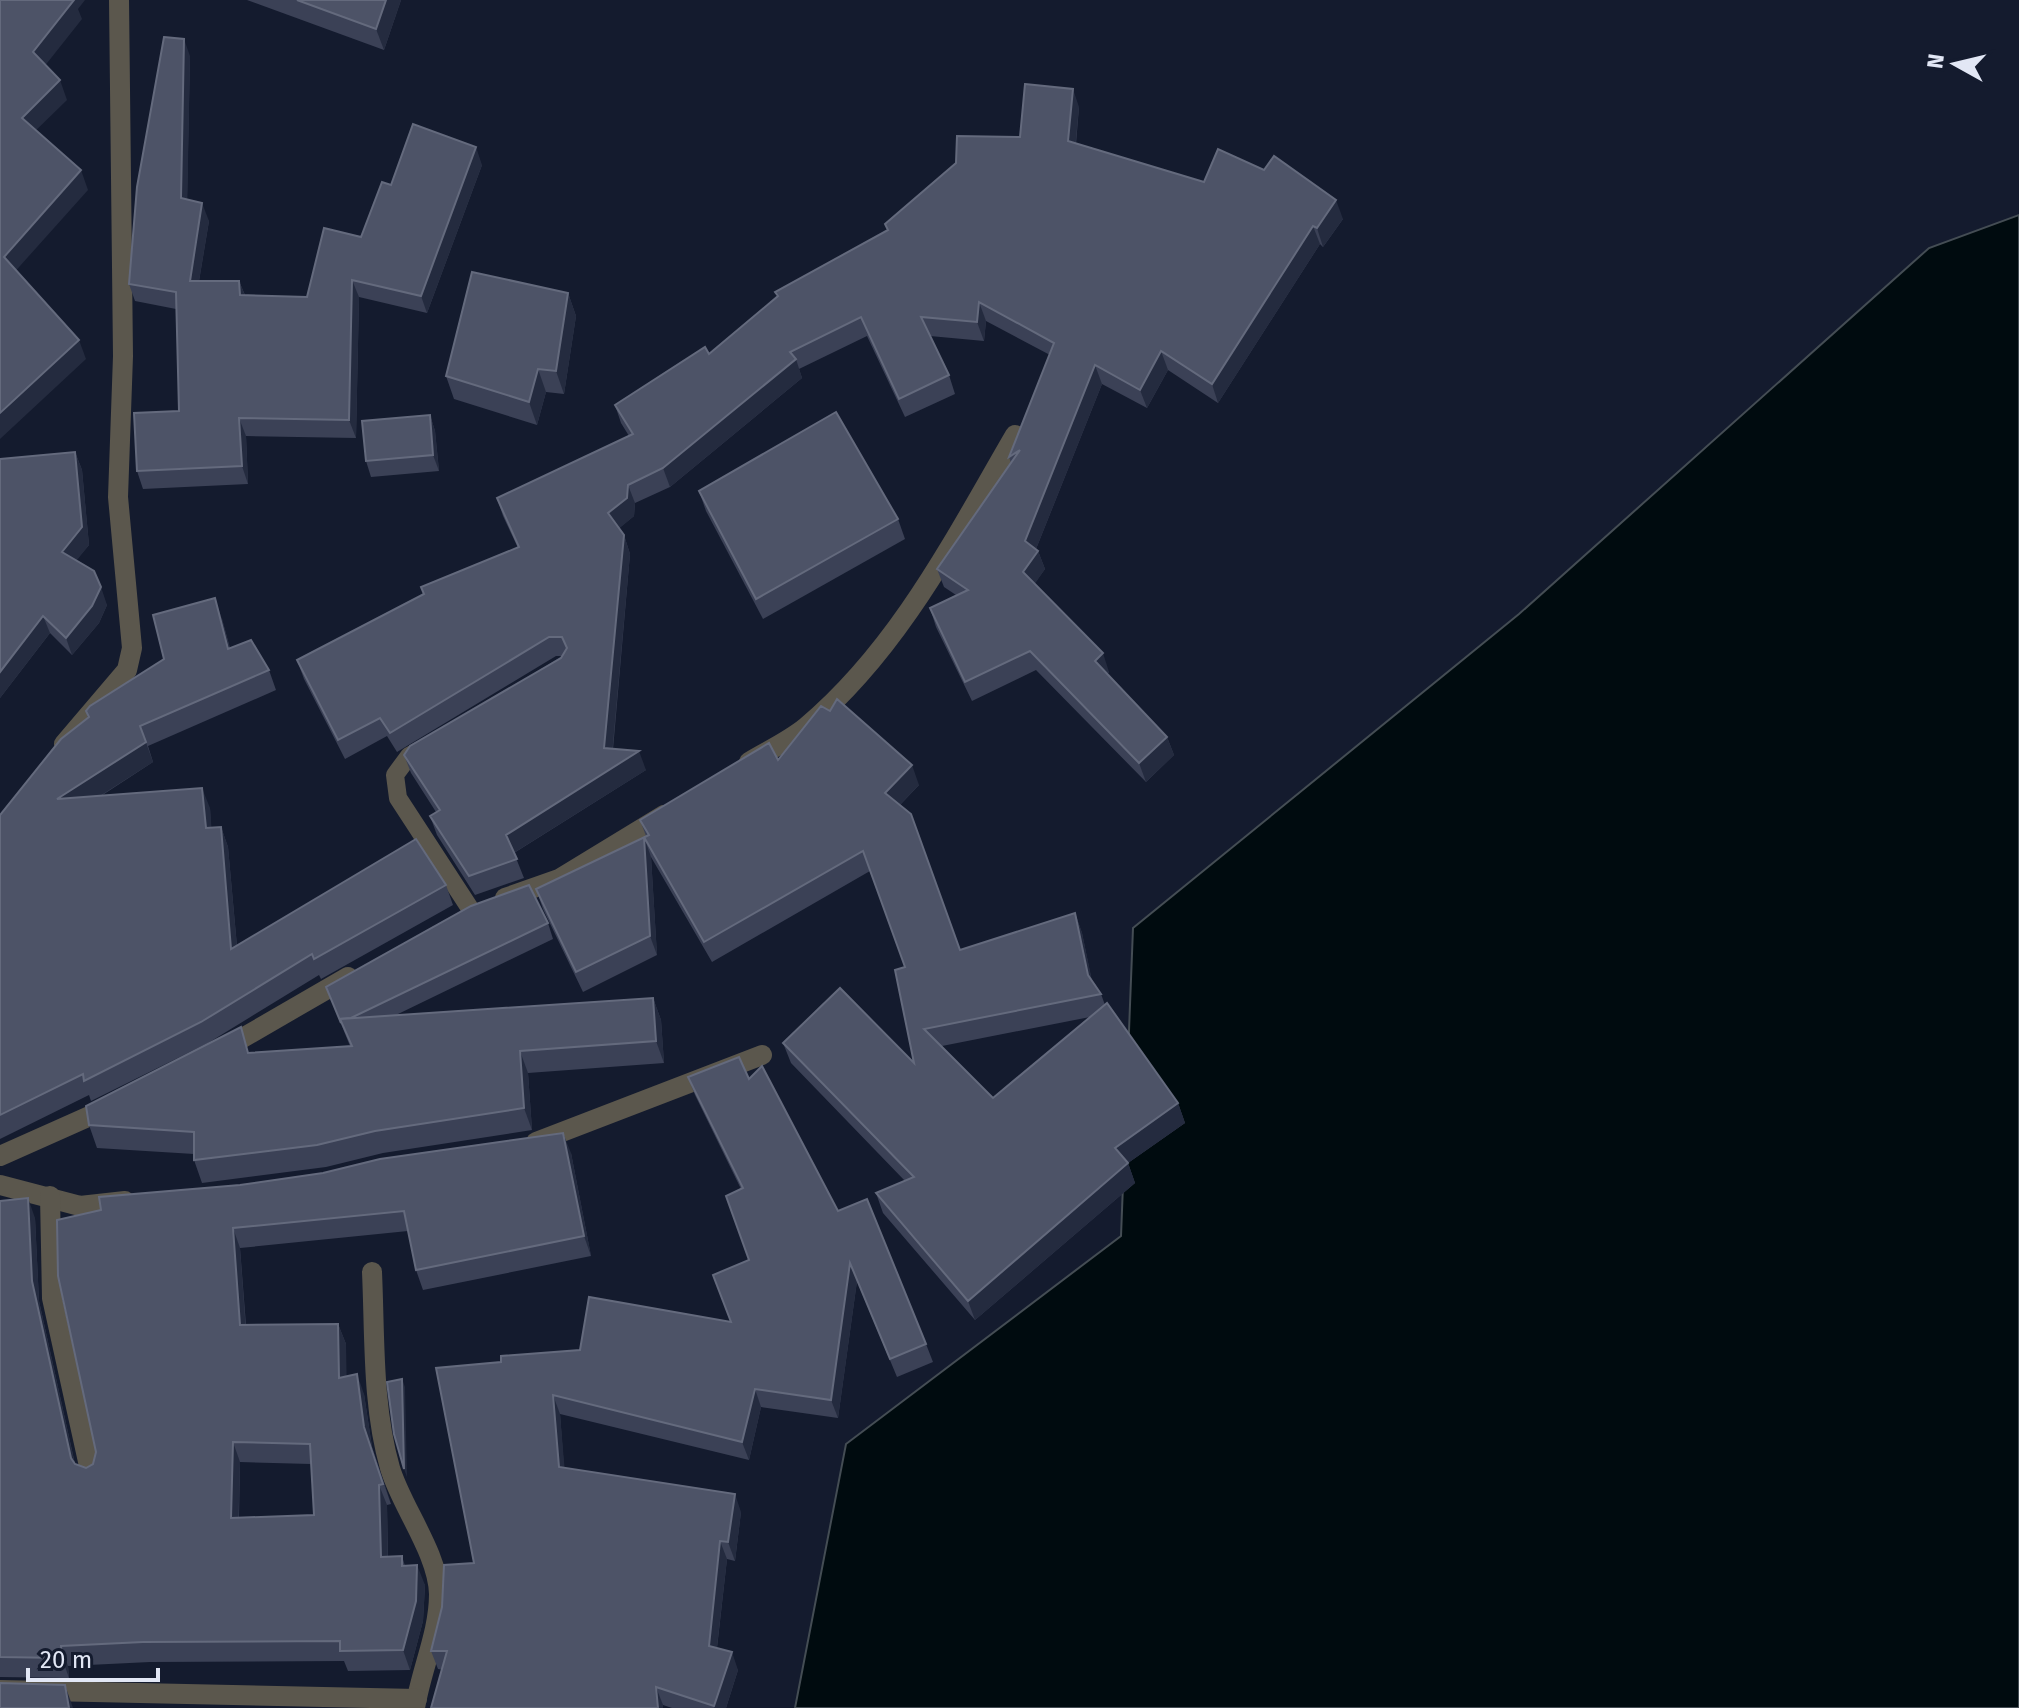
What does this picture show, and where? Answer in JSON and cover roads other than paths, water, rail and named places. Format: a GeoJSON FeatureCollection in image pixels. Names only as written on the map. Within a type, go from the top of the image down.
{"type":"FeatureCollection","features":[{"type":"Feature","properties":{"kind":"street"},"geometry":{"type":"LineString","coordinates":[[52,759],[127,670],[132,648],[118,497],[123,356],[119,0]]}},
{"type":"Feature","properties":{"kind":"street"},"geometry":{"type":"LineString","coordinates":[[727,775],[805,728],[883,649],[938,567],[1015,435]]}},
{"type":"Feature","properties":{"kind":"street"},"geometry":{"type":"LineString","coordinates":[[464,914],[559,879],[675,807]]}},
{"type":"Feature","properties":{"kind":"street"},"geometry":{"type":"LineString","coordinates":[[201,1061],[367,967]]}},
{"type":"Feature","properties":{"kind":"street"},"geometry":{"type":"LineString","coordinates":[[508,1146],[539,1142],[762,1055]]}},
{"type":"Feature","properties":{"kind":"street"},"geometry":{"type":"LineString","coordinates":[[0,1156],[134,1094]]}},
{"type":"Feature","properties":{"kind":"street"},"geometry":{"type":"LineString","coordinates":[[0,1185],[80,1206],[151,1199]]}},
{"type":"Feature","properties":{"kind":"street"},"geometry":{"type":"LineString","coordinates":[[50,1196],[52,1298],[91,1475]]}},
{"type":"Feature","properties":{"kind":"street"},"geometry":{"type":"LineString","coordinates":[[0,1690],[416,1703],[429,1660],[439,1592],[422,1537],[391,1472],[379,1425],[372,1272]]}},
{"type":"Feature","properties":{"kind":"lane"},"geometry":{"type":"LineString","coordinates":[[435,741],[409,756],[395,775],[398,798],[464,914]]}}]}
